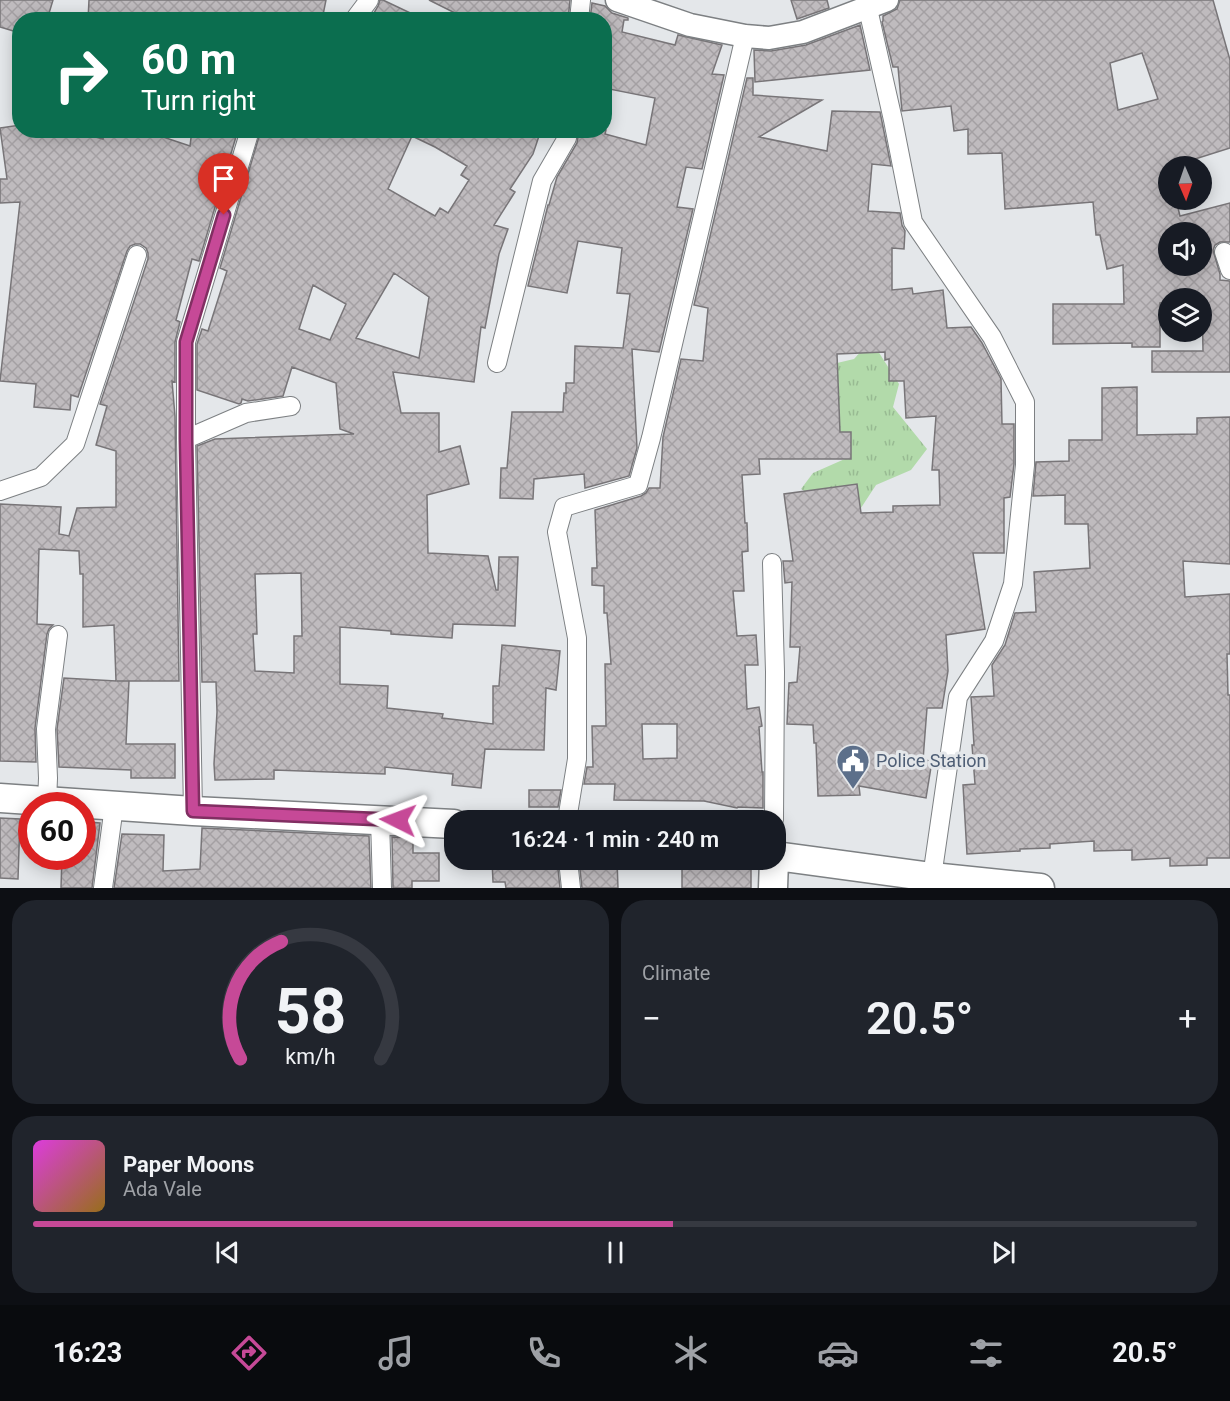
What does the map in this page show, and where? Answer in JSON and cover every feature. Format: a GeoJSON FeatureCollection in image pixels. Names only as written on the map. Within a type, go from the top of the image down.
{"type":"FeatureCollection","features":[{"type":"Feature","properties":{"kind":"main road"},"geometry":{"type":"LineString","coordinates":[[0,798],[18,799]]}},
{"type":"Feature","properties":{"kind":"main road"},"geometry":{"type":"LineString","coordinates":[[96,805],[444,823]]}},
{"type":"Feature","properties":{"kind":"main road"},"geometry":{"type":"LineString","coordinates":[[786,859],[1040,888]]}},
{"type":"Feature","properties":{"kind":"main road"},"geometry":{"type":"LineString","coordinates":[[773,888],[774,870]]}},
{"type":"Feature","properties":{"kind":"street"},"geometry":{"type":"LineString","coordinates":[[617,0],[690,25],[745,36],[769,38],[803,32],[874,3],[893,120],[913,222],[992,337],[1025,402],[1025,465],[1013,584],[994,641],[958,697],[932,877]]}},
{"type":"Feature","properties":{"kind":"street"},"geometry":{"type":"LineString","coordinates":[[569,810],[577,759],[577,638],[557,532],[564,507],[638,485],[654,426],[745,36]]}},
{"type":"Feature","properties":{"kind":"street"},"geometry":{"type":"LineString","coordinates":[[193,811],[186,342],[248,138]]}},
{"type":"Feature","properties":{"kind":"street"},"geometry":{"type":"LineString","coordinates":[[496,363],[542,181],[567,138]]}},
{"type":"Feature","properties":{"kind":"street"},"geometry":{"type":"LineString","coordinates":[[1224,252],[1230,270]]}},
{"type":"Feature","properties":{"kind":"street"},"geometry":{"type":"LineString","coordinates":[[0,491],[41,477],[75,444],[137,255]]}},
{"type":"Feature","properties":{"kind":"street"},"geometry":{"type":"LineString","coordinates":[[186,439],[246,413],[291,406]]}},
{"type":"Feature","properties":{"kind":"street"},"geometry":{"type":"LineString","coordinates":[[772,563],[775,672],[774,810]]}},
{"type":"Feature","properties":{"kind":"street"},"geometry":{"type":"LineString","coordinates":[[47,792],[46,729],[58,634]]}},
{"type":"Feature","properties":{"kind":"street"},"geometry":{"type":"LineString","coordinates":[[103,888],[114,806]]}},
{"type":"Feature","properties":{"kind":"street"},"geometry":{"type":"LineString","coordinates":[[380,819],[382,888]]}},
{"type":"Feature","properties":{"kind":"street"},"geometry":{"type":"LineString","coordinates":[[569,870],[571,888]]}},
{"type":"Feature","properties":{"kind":"green space"},"geometry":{"type":"Polygon","coordinates":[[[866,346],[876,348],[899,384],[893,407],[927,449],[911,470],[876,485],[859,511],[822,501],[801,489],[813,473],[847,458],[782,376],[854,359],[866,346]]]}},
{"type":"Feature","properties":{"kind":"building"},"geometry":{"type":"Polygon","coordinates":[[[0,0],[53,0],[49,12],[12,12],[12,31],[0,27],[0,0]]]}},
{"type":"Feature","properties":{"kind":"building"},"geometry":{"type":"Polygon","coordinates":[[[89,0],[326,0],[324,12],[88,12],[89,0]]]}},
{"type":"Feature","properties":{"kind":"building"},"geometry":{"type":"Polygon","coordinates":[[[380,0],[383,0],[408,12],[375,12],[380,0]]]}},
{"type":"Feature","properties":{"kind":"building"},"geometry":{"type":"Polygon","coordinates":[[[429,0],[570,0],[569,12],[453,12],[429,0]]]}},
{"type":"Feature","properties":{"kind":"building"},"geometry":{"type":"Polygon","coordinates":[[[791,0],[827,0],[829,8],[797,19],[791,0]]]}},
{"type":"Feature","properties":{"kind":"building"},"geometry":{"type":"Polygon","coordinates":[[[900,0],[1213,0],[1230,60],[1230,148],[1205,156],[1158,156],[1158,210],[1178,210],[1180,216],[1212,210],[1212,208],[1230,203],[1230,242],[1220,242],[1213,250],[1220,280],[1230,281],[1230,372],[1152,372],[1152,351],[1203,351],[1203,342],[1212,342],[1212,288],[1158,288],[1158,342],[1160,342],[1160,347],[1132,347],[1132,343],[1053,344],[1053,304],[1124,304],[1123,265],[1107,269],[1100,235],[1096,235],[1093,202],[1005,209],[1002,153],[968,154],[968,129],[954,131],[951,106],[902,111],[898,67],[893,67],[882,22],[883,16],[897,9],[900,0]],[[1142,53],[1110,63],[1118,110],[1158,99],[1142,53]]]}},
{"type":"Feature","properties":{"kind":"building"},"geometry":{"type":"Polygon","coordinates":[[[592,3],[605,6],[611,12],[591,12],[592,3]]]}},
{"type":"Feature","properties":{"kind":"building"},"geometry":{"type":"Polygon","coordinates":[[[612,13],[628,18],[624,20],[622,32],[675,45],[678,35],[722,45],[712,74],[724,75],[702,169],[686,167],[677,207],[693,209],[659,352],[632,349],[637,448],[629,476],[585,488],[584,474],[534,479],[533,499],[500,498],[501,468],[507,468],[512,412],[563,412],[566,383],[574,383],[575,346],[623,348],[630,294],[617,293],[622,248],[578,241],[567,293],[528,286],[557,177],[578,138],[612,138],[612,136],[646,145],[655,98],[612,90],[612,13]]]}},
{"type":"Feature","properties":{"kind":"building"},"geometry":{"type":"Polygon","coordinates":[[[860,25],[870,70],[755,82],[754,50],[771,51],[806,45],[860,25]]]}},
{"type":"Feature","properties":{"kind":"building"},"geometry":{"type":"Polygon","coordinates":[[[747,78],[753,78],[753,95],[822,100],[759,137],[827,151],[832,111],[880,112],[891,166],[872,164],[868,211],[900,213],[905,231],[904,249],[892,248],[892,290],[912,288],[913,294],[943,290],[947,328],[971,327],[1001,379],[1002,424],[1014,424],[1014,464],[1010,497],[1004,498],[1004,553],[973,553],[985,629],[946,635],[948,671],[942,708],[927,708],[923,760],[932,761],[926,798],[859,786],[860,795],[818,796],[813,725],[787,724],[789,683],[797,682],[800,647],[790,647],[792,582],[785,583],[783,561],[793,561],[784,494],[857,484],[861,513],[893,512],[893,506],[940,505],[939,470],[932,470],[936,416],[906,418],[904,381],[889,381],[889,359],[885,360],[885,352],[837,354],[840,432],[851,432],[851,459],[759,459],[760,474],[742,475],[748,551],[742,552],[744,591],[733,591],[737,636],[756,635],[758,665],[745,665],[747,709],[759,707],[762,726],[759,727],[763,808],[737,808],[704,801],[614,800],[615,784],[584,784],[587,767],[593,767],[592,726],[606,726],[605,664],[611,664],[607,613],[604,613],[604,586],[592,585],[592,568],[597,568],[595,510],[641,496],[649,488],[660,488],[663,437],[681,359],[703,361],[708,308],[694,305],[747,78]],[[642,724],[643,759],[677,758],[677,724],[642,724]]]}},
{"type":"Feature","properties":{"kind":"building"},"geometry":{"type":"Polygon","coordinates":[[[12,126],[12,138],[166,138],[190,146],[191,138],[236,138],[199,261],[192,259],[176,320],[180,322],[175,342],[175,382],[172,381],[175,416],[179,681],[129,681],[126,744],[175,744],[175,778],[131,778],[131,770],[59,767],[57,729],[64,678],[116,681],[114,625],[83,627],[83,574],[80,574],[79,551],[39,549],[37,624],[53,625],[47,634],[35,728],[36,762],[0,761],[0,504],[61,507],[59,534],[69,536],[77,508],[116,507],[116,451],[96,445],[107,406],[100,404],[148,259],[148,253],[146,248],[140,244],[130,246],[127,251],[78,397],[71,395],[70,410],[34,407],[36,384],[0,381],[20,202],[0,203],[0,179],[7,179],[0,128],[12,126]]]}},
{"type":"Feature","properties":{"kind":"building"},"geometry":{"type":"Polygon","coordinates":[[[259,138],[411,138],[388,189],[435,216],[440,208],[448,213],[469,180],[461,175],[467,166],[416,138],[538,138],[533,154],[510,189],[515,192],[494,225],[508,229],[499,254],[485,328],[481,327],[474,382],[393,372],[401,413],[439,413],[439,452],[460,446],[469,484],[427,495],[428,553],[488,556],[496,590],[498,590],[499,557],[518,557],[515,626],[453,624],[452,638],[391,634],[391,631],[340,627],[340,684],[388,686],[387,708],[443,714],[442,718],[493,724],[493,686],[499,686],[502,645],[560,651],[556,690],[546,688],[544,750],[485,749],[481,788],[452,785],[453,774],[385,767],[385,774],[274,770],[274,779],[215,780],[216,682],[202,682],[197,446],[215,439],[354,434],[340,429],[336,383],[292,367],[283,396],[248,401],[242,399],[239,404],[197,390],[197,344],[202,329],[208,331],[227,271],[220,268],[259,138]],[[394,273],[356,338],[419,358],[429,297],[394,273]],[[313,285],[299,329],[330,340],[346,304],[313,285]],[[301,573],[255,574],[257,634],[253,634],[255,671],[294,673],[294,636],[302,636],[301,573]]]}},
{"type":"Feature","properties":{"kind":"building"},"geometry":{"type":"Polygon","coordinates":[[[1137,387],[1137,435],[1197,434],[1197,418],[1230,417],[1230,564],[1183,561],[1185,597],[1230,594],[1230,654],[1227,654],[1228,695],[1230,695],[1230,858],[1207,858],[1207,865],[1170,866],[1170,858],[1132,860],[1132,850],[1094,851],[1094,841],[1050,844],[1050,848],[967,854],[963,785],[975,784],[971,697],[994,696],[992,665],[1005,645],[1015,613],[1036,612],[1034,572],[1090,568],[1088,524],[1065,524],[1065,495],[1033,496],[1036,462],[1069,461],[1069,440],[1102,440],[1102,388],[1137,387]]]}},
{"type":"Feature","properties":{"kind":"building"},"geometry":{"type":"Polygon","coordinates":[[[529,790],[561,790],[558,807],[529,807],[529,790]]]}},
{"type":"Feature","properties":{"kind":"building"},"geometry":{"type":"Polygon","coordinates":[[[0,818],[18,819],[18,879],[0,878],[0,818]]]}},
{"type":"Feature","properties":{"kind":"building"},"geometry":{"type":"Polygon","coordinates":[[[96,823],[100,823],[96,856],[96,823]]]}},
{"type":"Feature","properties":{"kind":"building"},"geometry":{"type":"Polygon","coordinates":[[[202,828],[369,836],[371,888],[114,888],[122,834],[164,835],[163,871],[200,869],[202,828]]]}},
{"type":"Feature","properties":{"kind":"building"},"geometry":{"type":"Polygon","coordinates":[[[392,837],[413,838],[413,853],[439,853],[439,881],[412,881],[412,888],[393,888],[392,837]]]}},
{"type":"Feature","properties":{"kind":"building"},"geometry":{"type":"Polygon","coordinates":[[[62,870],[94,870],[92,888],[61,888],[62,870]]]}},
{"type":"Feature","properties":{"kind":"building"},"geometry":{"type":"Polygon","coordinates":[[[492,870],[558,870],[560,888],[506,888],[505,882],[493,882],[492,870]]]}},
{"type":"Feature","properties":{"kind":"building"},"geometry":{"type":"Polygon","coordinates":[[[580,870],[617,870],[618,888],[582,888],[580,870]]]}},
{"type":"Feature","properties":{"kind":"building"},"geometry":{"type":"Polygon","coordinates":[[[682,870],[751,870],[751,888],[682,888],[682,870]]]}},
{"type":"Feature","properties":{"kind":"place","name":"Police Station"},"geometry":{"type":"Point","coordinates":[853,790]}},
{"type":"Feature","properties":{"kind":"route"},"geometry":{"type":"LineString","coordinates":[[224,215],[186,342],[193,811],[398,820]]}}]}
